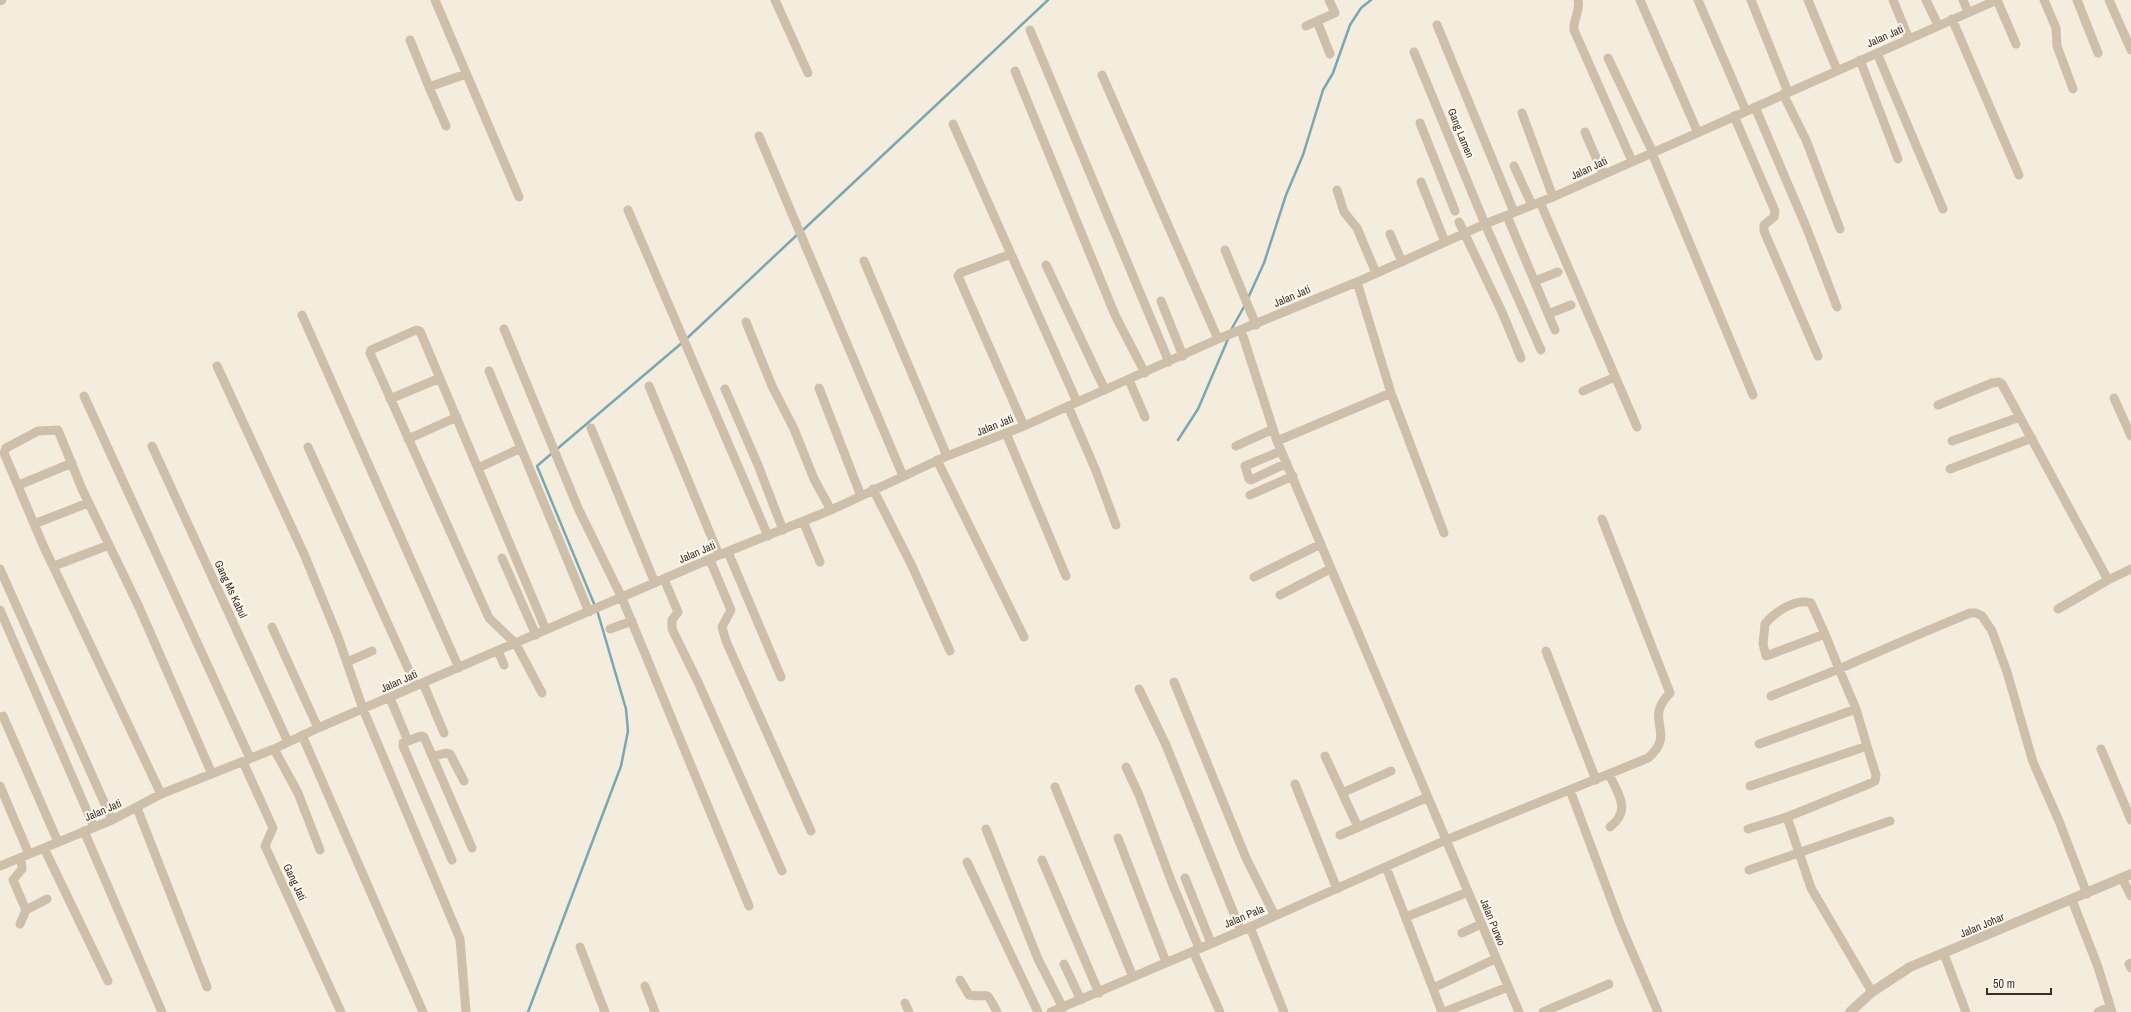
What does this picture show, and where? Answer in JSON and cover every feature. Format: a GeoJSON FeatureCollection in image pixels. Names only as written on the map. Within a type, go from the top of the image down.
{"type":"FeatureCollection","features":[{"type":"Feature","properties":{"kind":"street"},"geometry":{"type":"LineString","coordinates":[[435,0],[519,197]]}},
{"type":"Feature","properties":{"kind":"street"},"geometry":{"type":"LineString","coordinates":[[775,0],[808,72]]}},
{"type":"Feature","properties":{"kind":"street"},"geometry":{"type":"LineString","coordinates":[[1306,26],[1335,13],[1329,0]]}},
{"type":"Feature","properties":{"kind":"street"},"geometry":{"type":"LineString","coordinates":[[1578,0],[1580,6],[1574,23],[1574,30],[1632,161]]}},
{"type":"Feature","properties":{"kind":"street"},"geometry":{"type":"LineString","coordinates":[[1640,0],[1698,133]]}},
{"type":"Feature","properties":{"kind":"street"},"geometry":{"type":"LineString","coordinates":[[1698,0],[1746,111]]}},
{"type":"Feature","properties":{"kind":"street"},"geometry":{"type":"LineString","coordinates":[[1751,0],[1840,229]]}},
{"type":"Feature","properties":{"kind":"street"},"geometry":{"type":"LineString","coordinates":[[1808,0],[1837,70]]}},
{"type":"Feature","properties":{"kind":"street"},"geometry":{"type":"LineString","coordinates":[[1893,0],[1909,39]]}},
{"type":"Feature","properties":{"kind":"street"},"geometry":{"type":"LineString","coordinates":[[1926,0],[1938,26]]}},
{"type":"Feature","properties":{"kind":"street"},"geometry":{"type":"LineString","coordinates":[[1963,0],[1968,12]]}},
{"type":"Feature","properties":{"kind":"street"},"geometry":{"type":"LineString","coordinates":[[1997,0],[2016,44]]}},
{"type":"Feature","properties":{"kind":"street","name":"Jalan Jati"},"geometry":{"type":"LineString","coordinates":[[0,866],[112,820],[161,794],[274,749],[318,728],[498,652],[660,581],[831,510],[946,456],[1024,426],[1221,338],[1256,325],[1357,282],[1485,224],[1553,197],[1997,0]]}},
{"type":"Feature","properties":{"kind":"street"},"geometry":{"type":"LineString","coordinates":[[2044,0],[2056,28],[2057,46],[2073,89]]}},
{"type":"Feature","properties":{"kind":"street"},"geometry":{"type":"LineString","coordinates":[[2077,0],[2098,53]]}},
{"type":"Feature","properties":{"kind":"street"},"geometry":{"type":"LineString","coordinates":[[2109,0],[2131,50]]}},
{"type":"Feature","properties":{"kind":"street"},"geometry":{"type":"LineString","coordinates":[[1952,20],[2019,175]]}},
{"type":"Feature","properties":{"kind":"street"},"geometry":{"type":"LineString","coordinates":[[1317,21],[1330,54]]}},
{"type":"Feature","properties":{"kind":"street"},"geometry":{"type":"LineString","coordinates":[[1437,25],[1555,330]]}},
{"type":"Feature","properties":{"kind":"street"},"geometry":{"type":"LineString","coordinates":[[1030,30],[1169,362]]}},
{"type":"Feature","properties":{"kind":"street"},"geometry":{"type":"LineString","coordinates":[[410,40],[446,126]]}},
{"type":"Feature","properties":{"kind":"street","name":"Gang Lamen"},"geometry":{"type":"LineString","coordinates":[[1414,52],[1485,224],[1542,350]]}},
{"type":"Feature","properties":{"kind":"street"},"geometry":{"type":"LineString","coordinates":[[1877,53],[1943,209]]}},
{"type":"Feature","properties":{"kind":"street"},"geometry":{"type":"LineString","coordinates":[[1608,58],[1652,153],[1753,395]]}},
{"type":"Feature","properties":{"kind":"street"},"geometry":{"type":"LineString","coordinates":[[1860,60],[1898,159]]}},
{"type":"Feature","properties":{"kind":"street"},"geometry":{"type":"LineString","coordinates":[[1014,71],[1115,315],[1144,373]]}},
{"type":"Feature","properties":{"kind":"street"},"geometry":{"type":"LineString","coordinates":[[429,87],[466,74]]}},
{"type":"Feature","properties":{"kind":"street"},"geometry":{"type":"LineString","coordinates":[[1102,75],[1221,338]]}},
{"type":"Feature","properties":{"kind":"street"},"geometry":{"type":"LineString","coordinates":[[1755,107],[1804,222],[1837,307]]}},
{"type":"Feature","properties":{"kind":"street"},"geometry":{"type":"LineString","coordinates":[[1522,113],[1553,197]]}},
{"type":"Feature","properties":{"kind":"street"},"geometry":{"type":"LineString","coordinates":[[1734,116],[1775,211],[1774,217],[1764,225],[1764,231],[1818,356]]}},
{"type":"Feature","properties":{"kind":"street"},"geometry":{"type":"LineString","coordinates":[[1420,123],[1455,211]]}},
{"type":"Feature","properties":{"kind":"street"},"geometry":{"type":"LineString","coordinates":[[953,124],[1011,254],[1072,404],[1116,525]]}},
{"type":"Feature","properties":{"kind":"street"},"geometry":{"type":"LineString","coordinates":[[1585,132],[1603,174]]}},
{"type":"Feature","properties":{"kind":"street"},"geometry":{"type":"LineString","coordinates":[[759,136],[903,476]]}},
{"type":"Feature","properties":{"kind":"street"},"geometry":{"type":"LineString","coordinates":[[1514,166],[1536,203],[1637,427]]}},
{"type":"Feature","properties":{"kind":"street"},"geometry":{"type":"LineString","coordinates":[[1421,182],[1446,242]]}},
{"type":"Feature","properties":{"kind":"street"},"geometry":{"type":"LineString","coordinates":[[1337,190],[1344,212],[1357,228],[1376,273]]}},
{"type":"Feature","properties":{"kind":"street"},"geometry":{"type":"LineString","coordinates":[[628,210],[680,335],[768,536]]}},
{"type":"Feature","properties":{"kind":"street"},"geometry":{"type":"LineString","coordinates":[[1459,222],[1521,358]]}},
{"type":"Feature","properties":{"kind":"street"},"geometry":{"type":"LineString","coordinates":[[1390,234],[1402,262]]}},
{"type":"Feature","properties":{"kind":"street"},"geometry":{"type":"LineString","coordinates":[[1225,250],[1256,325]]}},
{"type":"Feature","properties":{"kind":"street"},"geometry":{"type":"LineString","coordinates":[[1011,254],[958,276],[1024,426]]}},
{"type":"Feature","properties":{"kind":"street"},"geometry":{"type":"LineString","coordinates":[[864,261],[946,456]]}},
{"type":"Feature","properties":{"kind":"street"},"geometry":{"type":"LineString","coordinates":[[1046,265],[1105,390]]}},
{"type":"Feature","properties":{"kind":"street"},"geometry":{"type":"LineString","coordinates":[[1535,281],[1558,272]]}},
{"type":"Feature","properties":{"kind":"street"},"geometry":{"type":"LineString","coordinates":[[1357,282],[1391,393],[1444,533]]}},
{"type":"Feature","properties":{"kind":"street"},"geometry":{"type":"LineString","coordinates":[[1161,301],[1183,356]]}},
{"type":"Feature","properties":{"kind":"street"},"geometry":{"type":"LineString","coordinates":[[1548,314],[1571,305]]}},
{"type":"Feature","properties":{"kind":"street"},"geometry":{"type":"LineString","coordinates":[[302,315],[459,668]]}},
{"type":"Feature","properties":{"kind":"street"},"geometry":{"type":"LineString","coordinates":[[746,322],[772,386],[794,429],[814,479],[831,510]]}},
{"type":"Feature","properties":{"kind":"street"},"geometry":{"type":"LineString","coordinates":[[504,329],[578,508],[632,621],[749,906]]}},
{"type":"Feature","properties":{"kind":"street"},"geometry":{"type":"LineString","coordinates":[[542,693],[516,644],[489,618],[390,399],[370,351],[416,330],[420,331],[546,630]]}},
{"type":"Feature","properties":{"kind":"street","name":"Jalan Purwo"},"geometry":{"type":"LineString","coordinates":[[1237,332],[1281,451],[1322,544],[1330,569],[1428,797],[1495,959],[1519,1012]]}},
{"type":"Feature","properties":{"kind":"street"},"geometry":{"type":"LineString","coordinates":[[217,366],[304,554],[347,662],[363,709],[460,939],[466,1012]]}},
{"type":"Feature","properties":{"kind":"street"},"geometry":{"type":"LineString","coordinates":[[489,371],[591,611]]}},
{"type":"Feature","properties":{"kind":"street"},"geometry":{"type":"LineString","coordinates":[[1583,391],[1615,377]]}},
{"type":"Feature","properties":{"kind":"street"},"geometry":{"type":"LineString","coordinates":[[390,399],[440,378]]}},
{"type":"Feature","properties":{"kind":"street"},"geometry":{"type":"LineString","coordinates":[[1129,380],[1145,417]]}},
{"type":"Feature","properties":{"kind":"street"},"geometry":{"type":"LineString","coordinates":[[1938,405],[1992,382],[1999,382],[2032,438],[2108,580]]}},
{"type":"Feature","properties":{"kind":"street"},"geometry":{"type":"LineString","coordinates":[[649,386],[781,677]]}},
{"type":"Feature","properties":{"kind":"street"},"geometry":{"type":"LineString","coordinates":[[819,388],[861,496]]}},
{"type":"Feature","properties":{"kind":"street"},"geometry":{"type":"LineString","coordinates":[[725,389],[758,465],[783,530]]}},
{"type":"Feature","properties":{"kind":"street"},"geometry":{"type":"LineString","coordinates":[[1277,441],[1391,393]]}},
{"type":"Feature","properties":{"kind":"street","name":"Gang Jati"},"geometry":{"type":"LineString","coordinates":[[84,396],[247,760],[273,828],[265,846],[341,1012]]}},
{"type":"Feature","properties":{"kind":"street"},"geometry":{"type":"LineString","coordinates":[[2114,398],[2131,436]]}},
{"type":"Feature","properties":{"kind":"street"},"geometry":{"type":"LineString","coordinates":[[408,439],[457,417]]}},
{"type":"Feature","properties":{"kind":"street"},"geometry":{"type":"LineString","coordinates":[[1952,441],[2020,417]]}},
{"type":"Feature","properties":{"kind":"street"},"geometry":{"type":"LineString","coordinates":[[592,428],[660,581],[678,612],[672,620],[672,629],[698,682],[782,871]]}},
{"type":"Feature","properties":{"kind":"street"},"geometry":{"type":"LineString","coordinates":[[1236,446],[1273,429]]}},
{"type":"Feature","properties":{"kind":"street"},"geometry":{"type":"LineString","coordinates":[[161,794],[34,524],[19,485],[4,453],[5,449],[38,431],[58,430],[88,502],[109,545],[212,774]]}},
{"type":"Feature","properties":{"kind":"street"},"geometry":{"type":"LineString","coordinates":[[1006,433],[1066,576]]}},
{"type":"Feature","properties":{"kind":"street"},"geometry":{"type":"LineString","coordinates":[[1950,469],[2032,438]]}},
{"type":"Feature","properties":{"kind":"street","name":"Gang Ms Kabul"},"geometry":{"type":"LineString","coordinates":[[152,446],[288,742]]}},
{"type":"Feature","properties":{"kind":"street"},"geometry":{"type":"LineString","coordinates":[[308,447],[444,733]]}},
{"type":"Feature","properties":{"kind":"street"},"geometry":{"type":"LineString","coordinates":[[478,468],[521,448]]}},
{"type":"Feature","properties":{"kind":"street"},"geometry":{"type":"LineString","coordinates":[[1281,451],[1246,466],[1249,479],[1251,480],[1287,463]]}},
{"type":"Feature","properties":{"kind":"street"},"geometry":{"type":"LineString","coordinates":[[937,460],[1024,637]]}},
{"type":"Feature","properties":{"kind":"street"},"geometry":{"type":"LineString","coordinates":[[19,485],[72,463]]}},
{"type":"Feature","properties":{"kind":"street"},"geometry":{"type":"LineString","coordinates":[[1250,495],[1292,476]]}},
{"type":"Feature","properties":{"kind":"street"},"geometry":{"type":"LineString","coordinates":[[873,489],[912,566],[950,650]]}},
{"type":"Feature","properties":{"kind":"street"},"geometry":{"type":"LineString","coordinates":[[34,524],[88,502]]}},
{"type":"Feature","properties":{"kind":"street","name":"Jalan Pala"},"geometry":{"type":"LineString","coordinates":[[1051,1012],[1099,993],[1166,962],[1241,931],[1446,840],[1648,758],[1658,749],[1661,738],[1657,712],[1662,701],[1670,693],[1602,519]]}},
{"type":"Feature","properties":{"kind":"street"},"geometry":{"type":"LineString","coordinates":[[803,522],[820,562]]}},
{"type":"Feature","properties":{"kind":"street"},"geometry":{"type":"LineString","coordinates":[[1254,576],[1322,544]]}},
{"type":"Feature","properties":{"kind":"street"},"geometry":{"type":"LineString","coordinates":[[54,566],[109,545]]}},
{"type":"Feature","properties":{"kind":"street"},"geometry":{"type":"LineString","coordinates":[[502,558],[536,635]]}},
{"type":"Feature","properties":{"kind":"street"},"geometry":{"type":"LineString","coordinates":[[710,560],[731,610],[722,627],[726,641],[811,831]]}},
{"type":"Feature","properties":{"kind":"street"},"geometry":{"type":"LineString","coordinates":[[0,569],[112,820]]}},
{"type":"Feature","properties":{"kind":"street"},"geometry":{"type":"LineString","coordinates":[[1280,595],[1330,569]]}},
{"type":"Feature","properties":{"kind":"street"},"geometry":{"type":"LineString","coordinates":[[2058,609],[2108,580],[2131,569]]}},
{"type":"Feature","properties":{"kind":"street"},"geometry":{"type":"LineString","coordinates":[[1748,829],[1787,817],[1875,781],[1876,775],[1856,709],[1825,634],[1811,603],[1805,601],[1800,602],[1778,611],[1765,624],[1763,644],[1766,656],[1825,634]]}},
{"type":"Feature","properties":{"kind":"street"},"geometry":{"type":"LineString","coordinates":[[0,610],[94,827]]}},
{"type":"Feature","properties":{"kind":"street"},"geometry":{"type":"LineString","coordinates":[[1771,696],[1839,669],[1880,650],[1898,645],[1970,613],[1976,613],[1982,616],[1994,638],[2012,686],[2034,762],[2059,820],[2087,894]]}},
{"type":"Feature","properties":{"kind":"street"},"geometry":{"type":"LineString","coordinates":[[610,629],[632,621]]}},
{"type":"Feature","properties":{"kind":"street"},"geometry":{"type":"LineString","coordinates":[[272,627],[318,728]]}},
{"type":"Feature","properties":{"kind":"street"},"geometry":{"type":"LineString","coordinates":[[347,662],[372,651]]}},
{"type":"Feature","properties":{"kind":"street"},"geometry":{"type":"LineString","coordinates":[[1546,651],[1596,780]]}},
{"type":"Feature","properties":{"kind":"street"},"geometry":{"type":"LineString","coordinates":[[498,652],[504,665]]}},
{"type":"Feature","properties":{"kind":"street"},"geometry":{"type":"LineString","coordinates":[[1174,682],[1246,858],[1274,916]]}},
{"type":"Feature","properties":{"kind":"street"},"geometry":{"type":"LineString","coordinates":[[1139,689],[1169,752],[1241,931]]}},
{"type":"Feature","properties":{"kind":"street"},"geometry":{"type":"LineString","coordinates":[[390,698],[408,741]]}},
{"type":"Feature","properties":{"kind":"street"},"geometry":{"type":"LineString","coordinates":[[1759,744],[1856,709]]}},
{"type":"Feature","properties":{"kind":"street"},"geometry":{"type":"LineString","coordinates":[[3,716],[58,842]]}},
{"type":"Feature","properties":{"kind":"street"},"geometry":{"type":"LineString","coordinates":[[302,735],[423,1012]]}},
{"type":"Feature","properties":{"kind":"street"},"geometry":{"type":"LineString","coordinates":[[452,860],[403,743],[423,736],[434,756],[472,848]]}},
{"type":"Feature","properties":{"kind":"street"},"geometry":{"type":"LineString","coordinates":[[1750,786],[1867,746]]}},
{"type":"Feature","properties":{"kind":"street"},"geometry":{"type":"LineString","coordinates":[[274,749],[298,792],[320,850]]}},
{"type":"Feature","properties":{"kind":"street"},"geometry":{"type":"LineString","coordinates":[[2101,749],[2131,820]]}},
{"type":"Feature","properties":{"kind":"street"},"geometry":{"type":"LineString","coordinates":[[434,756],[446,753],[450,754],[464,781]]}},
{"type":"Feature","properties":{"kind":"street"},"geometry":{"type":"LineString","coordinates":[[1324,756],[1358,827]]}},
{"type":"Feature","properties":{"kind":"street"},"geometry":{"type":"LineString","coordinates":[[1126,767],[1220,1012]]}},
{"type":"Feature","properties":{"kind":"street"},"geometry":{"type":"LineString","coordinates":[[1342,792],[1391,771]]}},
{"type":"Feature","properties":{"kind":"street"},"geometry":{"type":"LineString","coordinates":[[1609,774],[1623,809],[1618,821],[1610,827]]}},
{"type":"Feature","properties":{"kind":"street"},"geometry":{"type":"LineString","coordinates":[[1295,784],[1337,889]]}},
{"type":"Feature","properties":{"kind":"street"},"geometry":{"type":"LineString","coordinates":[[0,786],[25,856],[22,869],[13,880],[26,910]]}},
{"type":"Feature","properties":{"kind":"street"},"geometry":{"type":"LineString","coordinates":[[1055,786],[1134,977]]}},
{"type":"Feature","properties":{"kind":"street"},"geometry":{"type":"LineString","coordinates":[[1570,790],[1621,926],[1658,1012]]}},
{"type":"Feature","properties":{"kind":"street"},"geometry":{"type":"LineString","coordinates":[[1340,835],[1428,797]]}},
{"type":"Feature","properties":{"kind":"street"},"geometry":{"type":"LineString","coordinates":[[136,808],[207,987]]}},
{"type":"Feature","properties":{"kind":"street"},"geometry":{"type":"LineString","coordinates":[[1787,817],[1811,888],[1872,992]]}},
{"type":"Feature","properties":{"kind":"street"},"geometry":{"type":"LineString","coordinates":[[1749,870],[1890,821]]}},
{"type":"Feature","properties":{"kind":"street"},"geometry":{"type":"LineString","coordinates":[[986,829],[1038,959],[1063,1008]]}},
{"type":"Feature","properties":{"kind":"street"},"geometry":{"type":"LineString","coordinates":[[84,831],[162,1012]]}},
{"type":"Feature","properties":{"kind":"street"},"geometry":{"type":"LineString","coordinates":[[1118,838],[1166,962]]}},
{"type":"Feature","properties":{"kind":"street"},"geometry":{"type":"LineString","coordinates":[[44,848],[108,981]]}},
{"type":"Feature","properties":{"kind":"street"},"geometry":{"type":"LineString","coordinates":[[1042,860],[1099,993]]}},
{"type":"Feature","properties":{"kind":"street"},"geometry":{"type":"LineString","coordinates":[[967,862],[1038,1012]]}},
{"type":"Feature","properties":{"kind":"street"},"geometry":{"type":"LineString","coordinates":[[1386,867],[1443,1012],[1508,987]]}},
{"type":"Feature","properties":{"kind":"street"},"geometry":{"type":"LineString","coordinates":[[2126,876],[2131,896]]}},
{"type":"Feature","properties":{"kind":"street","name":"Jalan Johar"},"geometry":{"type":"LineString","coordinates":[[1850,1012],[1872,992],[1896,974],[2087,894],[2126,876]]}},
{"type":"Feature","properties":{"kind":"street"},"geometry":{"type":"LineString","coordinates":[[1185,878],[1211,943]]}},
{"type":"Feature","properties":{"kind":"street"},"geometry":{"type":"LineString","coordinates":[[1406,917],[1468,892]]}},
{"type":"Feature","properties":{"kind":"street"},"geometry":{"type":"LineString","coordinates":[[20,924],[26,910],[47,899]]}},
{"type":"Feature","properties":{"kind":"street"},"geometry":{"type":"LineString","coordinates":[[2072,900],[2098,967],[2110,1009],[2098,1012]]}},
{"type":"Feature","properties":{"kind":"street"},"geometry":{"type":"LineString","coordinates":[[1462,933],[1481,924]]}},
{"type":"Feature","properties":{"kind":"street"},"geometry":{"type":"LineString","coordinates":[[1250,927],[1284,1012]]}},
{"type":"Feature","properties":{"kind":"street"},"geometry":{"type":"LineString","coordinates":[[580,947],[605,1012]]}},
{"type":"Feature","properties":{"kind":"street"},"geometry":{"type":"LineString","coordinates":[[1944,954],[1966,1012]]}},
{"type":"Feature","properties":{"kind":"street"},"geometry":{"type":"LineString","coordinates":[[1433,988],[1495,959]]}},
{"type":"Feature","properties":{"kind":"street"},"geometry":{"type":"LineString","coordinates":[[2131,963],[2129,964],[2131,968]]}},
{"type":"Feature","properties":{"kind":"street"},"geometry":{"type":"LineString","coordinates":[[1064,964],[1081,1000]]}},
{"type":"Feature","properties":{"kind":"street"},"geometry":{"type":"LineString","coordinates":[[960,980],[969,995],[984,994],[989,996],[997,1012]]}},
{"type":"Feature","properties":{"kind":"street"},"geometry":{"type":"LineString","coordinates":[[1543,1012],[1609,984]]}},
{"type":"Feature","properties":{"kind":"street"},"geometry":{"type":"LineString","coordinates":[[645,986],[655,1012]]}},
{"type":"Feature","properties":{"kind":"street"},"geometry":{"type":"LineString","coordinates":[[905,1003],[909,1012]]}},
{"type":"Feature","properties":{"kind":"waterway"},"geometry":{"type":"LineString","coordinates":[[802,231],[1048,0]]}},
{"type":"Feature","properties":{"kind":"waterway"},"geometry":{"type":"LineString","coordinates":[[1248,298],[1264,263],[1286,195],[1303,155],[1323,90],[1333,73],[1350,25],[1361,8],[1371,0]]}},
{"type":"Feature","properties":{"kind":"waterway"},"geometry":{"type":"LineString","coordinates":[[595,606],[537,466],[683,342],[798,234]]}},
{"type":"Feature","properties":{"kind":"waterway"},"geometry":{"type":"LineString","coordinates":[[1231,330],[1245,305]]}},
{"type":"Feature","properties":{"kind":"waterway"},"geometry":{"type":"LineString","coordinates":[[1178,440],[1198,409],[1228,339]]}},
{"type":"Feature","properties":{"kind":"waterway"},"geometry":{"type":"LineString","coordinates":[[528,1012],[621,766],[628,731],[626,709],[597,610]]}}]}
